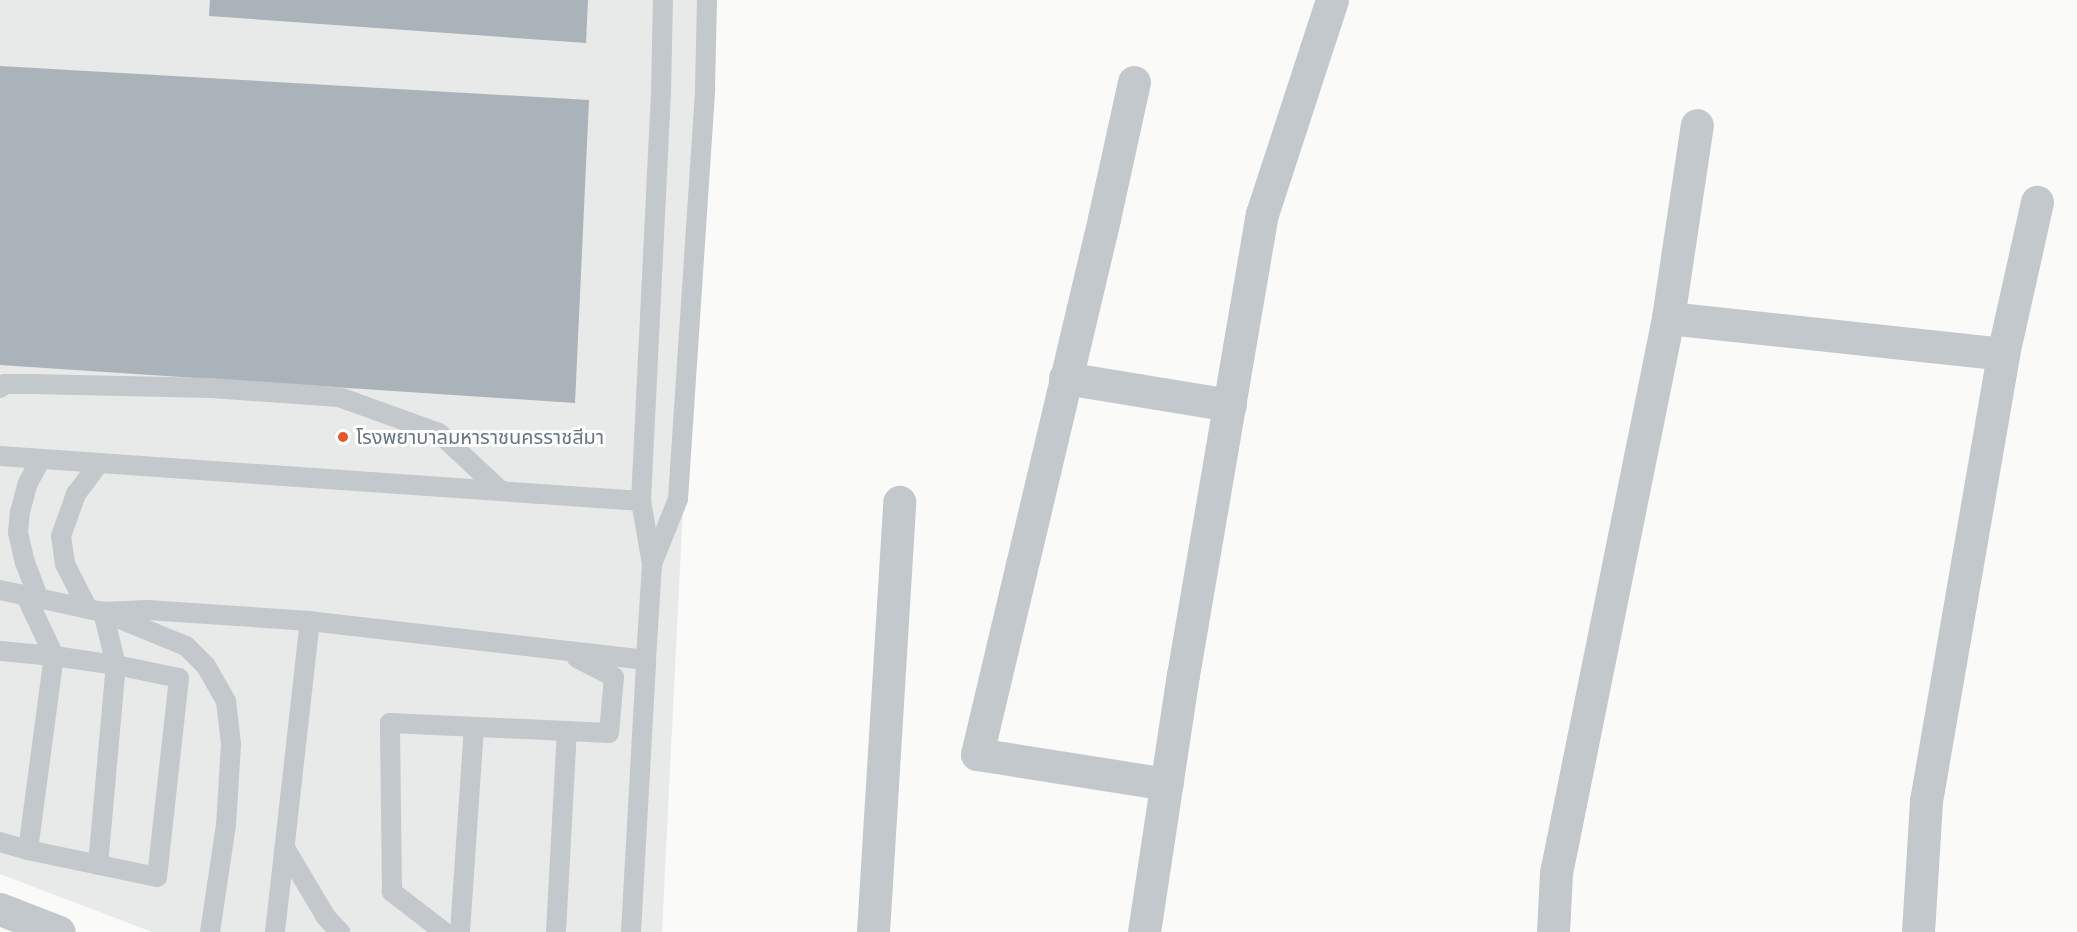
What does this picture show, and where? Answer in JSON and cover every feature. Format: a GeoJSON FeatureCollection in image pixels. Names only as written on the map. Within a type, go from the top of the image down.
{"type":"FeatureCollection","features":[{"type":"Feature","properties":{"kind":"street"},"geometry":{"type":"LineString","coordinates":[[1144,932],[1262,214],[1332,0]]}},
{"type":"Feature","properties":{"kind":"street"},"geometry":{"type":"LineString","coordinates":[[1134,82],[1104,219],[977,754],[1167,784]]}},
{"type":"Feature","properties":{"kind":"street"},"geometry":{"type":"LineString","coordinates":[[1553,932],[1556,873],[1668,318],[1697,125]]}},
{"type":"Feature","properties":{"kind":"street"},"geometry":{"type":"LineString","coordinates":[[1918,932],[1926,801],[2003,354],[2037,202]]}},
{"type":"Feature","properties":{"kind":"street"},"geometry":{"type":"LineString","coordinates":[[1668,318],[2003,354]]}},
{"type":"Feature","properties":{"kind":"street"},"geometry":{"type":"LineString","coordinates":[[1065,378],[1230,405]]}},
{"type":"Feature","properties":{"kind":"street"},"geometry":{"type":"LineString","coordinates":[[873,932],[899,502]]}},
{"type":"Feature","properties":{"kind":"street"},"geometry":{"type":"LineString","coordinates":[[0,909],[59,932]]}},
{"type":"Feature","properties":{"kind":"lane"},"geometry":{"type":"LineString","coordinates":[[631,932],[652,564],[641,501],[661,93],[663,0]]}},
{"type":"Feature","properties":{"kind":"lane"},"geometry":{"type":"LineString","coordinates":[[652,564],[678,499],[705,88],[706,0]]}},
{"type":"Feature","properties":{"kind":"lane"},"geometry":{"type":"LineString","coordinates":[[0,388],[5,384],[152,387],[339,397],[439,433],[501,491]]}},
{"type":"Feature","properties":{"kind":"lane"},"geometry":{"type":"LineString","coordinates":[[0,456],[641,501]]}},
{"type":"Feature","properties":{"kind":"lane"},"geometry":{"type":"LineString","coordinates":[[28,849],[54,656],[32,597],[18,533],[22,502],[40,460]]}},
{"type":"Feature","properties":{"kind":"lane"},"geometry":{"type":"LineString","coordinates":[[98,865],[116,664],[96,611],[65,564],[61,536],[76,494],[99,464]]}},
{"type":"Feature","properties":{"kind":"lane"},"geometry":{"type":"LineString","coordinates":[[0,590],[96,611],[186,646],[206,666],[226,701],[231,744],[226,825],[210,932]]}},
{"type":"Feature","properties":{"kind":"lane"},"geometry":{"type":"LineString","coordinates":[[96,611],[147,610],[310,621],[646,660]]}},
{"type":"Feature","properties":{"kind":"lane"},"geometry":{"type":"LineString","coordinates":[[275,932],[310,621]]}},
{"type":"Feature","properties":{"kind":"lane"},"geometry":{"type":"LineString","coordinates":[[0,651],[116,664],[178,678],[157,877],[0,842]]}},
{"type":"Feature","properties":{"kind":"lane"},"geometry":{"type":"LineString","coordinates":[[444,932],[392,892],[390,723],[609,733],[614,677],[564,651]]}},
{"type":"Feature","properties":{"kind":"lane"},"geometry":{"type":"LineString","coordinates":[[459,932],[474,727]]}},
{"type":"Feature","properties":{"kind":"lane"},"geometry":{"type":"LineString","coordinates":[[556,932],[567,731]]}},
{"type":"Feature","properties":{"kind":"lane"},"geometry":{"type":"LineString","coordinates":[[285,849],[326,917],[340,932]]}},
{"type":"Feature","properties":{"kind":"shaded area","name":"โรงพยาบาลมหาราชนครราชสีมา"},"geometry":{"type":"Polygon","coordinates":[[[0,0],[708,0],[662,932],[152,932],[0,874],[0,0]]]}},
{"type":"Feature","properties":{"kind":"building"},"geometry":{"type":"Polygon","coordinates":[[[210,0],[588,0],[586,43],[209,16],[210,0]]]}},
{"type":"Feature","properties":{"kind":"building"},"geometry":{"type":"Polygon","coordinates":[[[0,66],[589,100],[575,403],[0,365],[0,66]]]}},
{"type":"Feature","properties":{"kind":"place","name":"โรงพยาบาลมหาราชนครราชสีมา"},"geometry":{"type":"Point","coordinates":[343,437]}}]}
